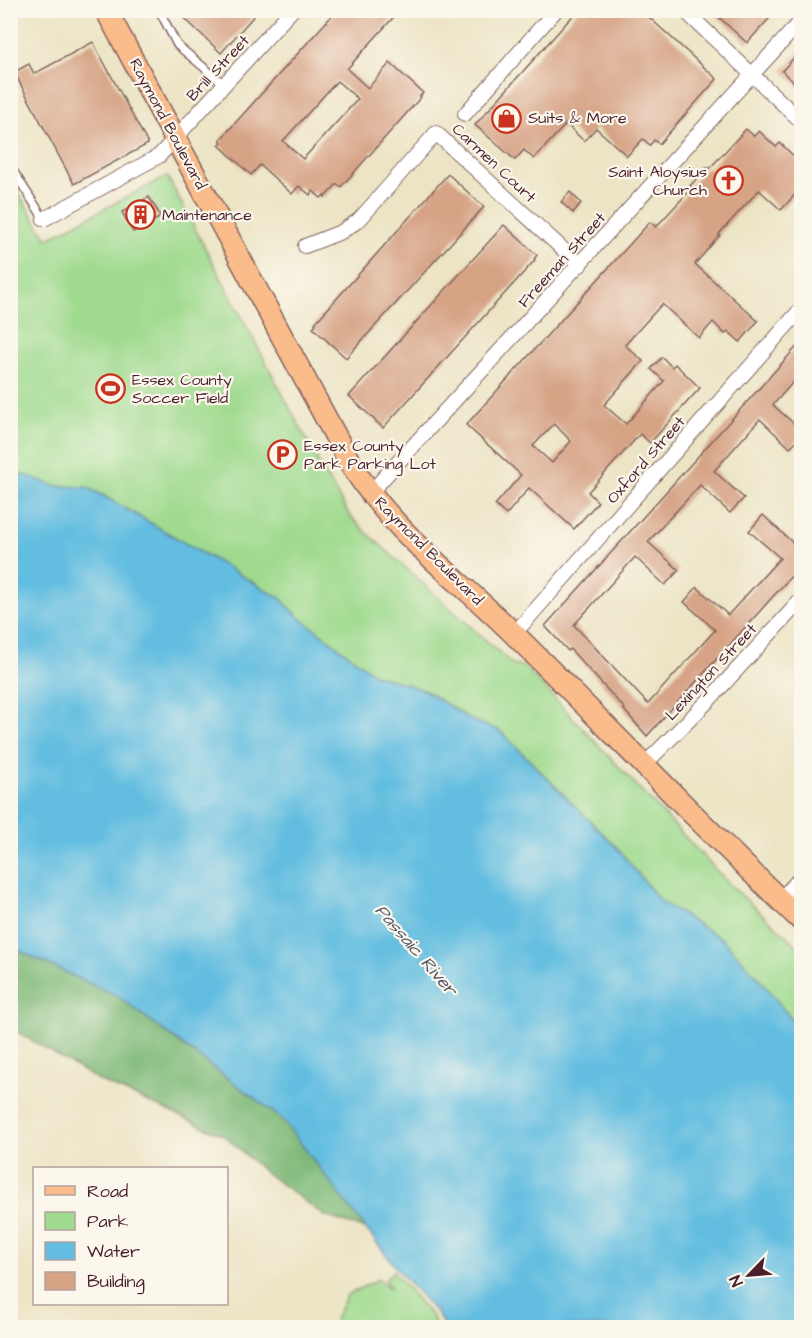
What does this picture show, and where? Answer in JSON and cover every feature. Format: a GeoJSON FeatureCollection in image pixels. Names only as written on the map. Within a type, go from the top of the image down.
{"type":"FeatureCollection","features":[{"type":"Feature","properties":{"kind":"main road","name":"Raymond Boulevard"},"geometry":{"type":"LineString","coordinates":[[106,10],[349,461],[370,494],[399,526],[514,634],[801,921]]}},
{"type":"Feature","properties":{"kind":"street","name":"Brill Street"},"geometry":{"type":"LineString","coordinates":[[44,219],[159,156],[292,10]]}},
{"type":"Feature","properties":{"kind":"street"},"geometry":{"type":"LineString","coordinates":[[465,114],[556,10]]}},
{"type":"Feature","properties":{"kind":"street"},"geometry":{"type":"LineString","coordinates":[[684,10],[801,122]]}},
{"type":"Feature","properties":{"kind":"street","name":"Freeman Street"},"geometry":{"type":"LineString","coordinates":[[370,494],[801,21]]}},
{"type":"Feature","properties":{"kind":"street","name":"Carmen Court"},"geometry":{"type":"LineString","coordinates":[[305,246],[340,232],[358,220],[436,132],[580,265]]}},
{"type":"Feature","properties":{"kind":"street","name":"Oxford Street"},"geometry":{"type":"LineString","coordinates":[[514,634],[801,308]]}},
{"type":"Feature","properties":{"kind":"street","name":"Lexington Street"},"geometry":{"type":"LineString","coordinates":[[644,766],[708,701],[801,599]]}},
{"type":"Feature","properties":{"kind":"street"},"geometry":{"type":"LineString","coordinates":[[780,900],[801,876]]}},
{"type":"Feature","properties":{"kind":"lane"},"geometry":{"type":"LineString","coordinates":[[159,10],[177,45],[225,85]]}},
{"type":"Feature","properties":{"kind":"lane"},"geometry":{"type":"LineString","coordinates":[[10,166],[44,219]]}},
{"type":"Feature","properties":{"kind":"green space"},"geometry":{"type":"Polygon","coordinates":[[[167,176],[326,476],[350,516],[512,664],[525,667],[731,886],[801,949],[801,1031],[756,975],[722,939],[660,901],[619,850],[500,731],[471,720],[424,690],[374,674],[299,617],[280,598],[102,495],[86,487],[55,486],[11,473],[11,181],[47,239],[167,176]]]}},
{"type":"Feature","properties":{"kind":"green space"},"geometry":{"type":"Polygon","coordinates":[[[11,947],[117,996],[282,1119],[368,1230],[325,1216],[262,1170],[225,1136],[98,1080],[11,1028],[11,947]]]}},
{"type":"Feature","properties":{"kind":"green space"},"geometry":{"type":"Polygon","coordinates":[[[393,1271],[433,1318],[436,1327],[331,1327],[347,1295],[379,1279],[391,1290],[385,1280],[393,1271]]]}},
{"type":"Feature","properties":{"kind":"water","name":"Passaic River"},"geometry":{"type":"Polygon","coordinates":[[[11,473],[28,476],[55,486],[86,487],[102,495],[280,598],[299,617],[374,674],[424,690],[471,720],[500,731],[619,850],[660,901],[722,939],[756,975],[801,1031],[801,1327],[445,1327],[437,1314],[396,1268],[282,1119],[117,996],[11,947],[11,473]]]}},
{"type":"Feature","properties":{"kind":"building"},"geometry":{"type":"Polygon","coordinates":[[[176,10],[259,10],[221,53],[176,10]]]}},
{"type":"Feature","properties":{"kind":"building"},"geometry":{"type":"Polygon","coordinates":[[[337,10],[400,10],[347,69],[368,88],[390,63],[423,93],[341,187],[337,184],[325,197],[324,195],[321,198],[313,191],[310,195],[299,186],[292,194],[260,165],[251,175],[219,145],[222,142],[220,140],[337,10]],[[337,81],[283,141],[303,159],[358,99],[337,81]]]}},
{"type":"Feature","properties":{"kind":"building"},"geometry":{"type":"Polygon","coordinates":[[[578,10],[641,10],[717,79],[659,144],[654,140],[650,145],[643,139],[627,156],[596,128],[584,141],[566,124],[534,159],[524,150],[515,160],[475,125],[578,10]]]}},
{"type":"Feature","properties":{"kind":"building"},"geometry":{"type":"Polygon","coordinates":[[[711,10],[777,10],[747,43],[711,10]]]}},
{"type":"Feature","properties":{"kind":"building"},"geometry":{"type":"Polygon","coordinates":[[[93,42],[148,144],[74,184],[14,72],[29,64],[34,74],[93,42]]]}},
{"type":"Feature","properties":{"kind":"building"},"geometry":{"type":"Polygon","coordinates":[[[801,50],[801,89],[782,71],[801,50]]]}},
{"type":"Feature","properties":{"kind":"building"},"geometry":{"type":"Polygon","coordinates":[[[746,129],[754,136],[759,131],[776,147],[780,143],[801,163],[801,188],[781,210],[759,190],[695,264],[758,321],[740,342],[728,331],[725,334],[713,322],[699,338],[662,304],[625,345],[643,361],[604,405],[626,424],[664,381],[651,369],[662,357],[672,367],[675,364],[700,388],[650,443],[640,434],[588,492],[598,502],[574,529],[529,488],[506,515],[495,505],[521,475],[466,425],[650,222],[656,227],[692,188],[690,186],[707,167],[709,169],[746,129]],[[554,424],[533,446],[552,463],[571,441],[554,424]]]}},
{"type":"Feature","properties":{"kind":"building"},"geometry":{"type":"Polygon","coordinates":[[[448,174],[484,207],[346,358],[313,328],[315,323],[448,174]]]}},
{"type":"Feature","properties":{"kind":"building"},"geometry":{"type":"Polygon","coordinates":[[[570,192],[581,203],[573,213],[561,202],[570,192]]]}},
{"type":"Feature","properties":{"kind":"building","name":"Maintenance"},"geometry":{"type":"Polygon","coordinates":[[[149,197],[161,217],[133,232],[122,212],[149,197]]]}},
{"type":"Feature","properties":{"kind":"building"},"geometry":{"type":"Polygon","coordinates":[[[504,225],[537,255],[535,260],[383,428],[349,396],[504,225]]]}},
{"type":"Feature","properties":{"kind":"building"},"geometry":{"type":"Polygon","coordinates":[[[801,342],[801,373],[773,405],[801,430],[801,435],[790,448],[760,419],[714,471],[744,498],[730,513],[700,485],[648,542],[679,570],[665,585],[635,557],[574,625],[648,704],[715,630],[684,602],[697,587],[728,615],[780,558],[749,531],[763,515],[793,543],[801,534],[801,562],[797,570],[647,736],[570,649],[568,651],[545,626],[801,342]]]}},
{"type":"Feature","properties":{"kind":"place","name":"Suits & More"},"geometry":{"type":"Point","coordinates":[507,118]}},
{"type":"Feature","properties":{"kind":"place","name":"Saint Aloysius Church"},"geometry":{"type":"Point","coordinates":[728,181]}},
{"type":"Feature","properties":{"kind":"place","name":"Maintenance"},"geometry":{"type":"Point","coordinates":[141,215]}},
{"type":"Feature","properties":{"kind":"place","name":"Essex County Soccer Field"},"geometry":{"type":"Point","coordinates":[111,389]}},
{"type":"Feature","properties":{"kind":"place","name":"Essex County Park Parking Lot"},"geometry":{"type":"Point","coordinates":[283,455]}}]}
